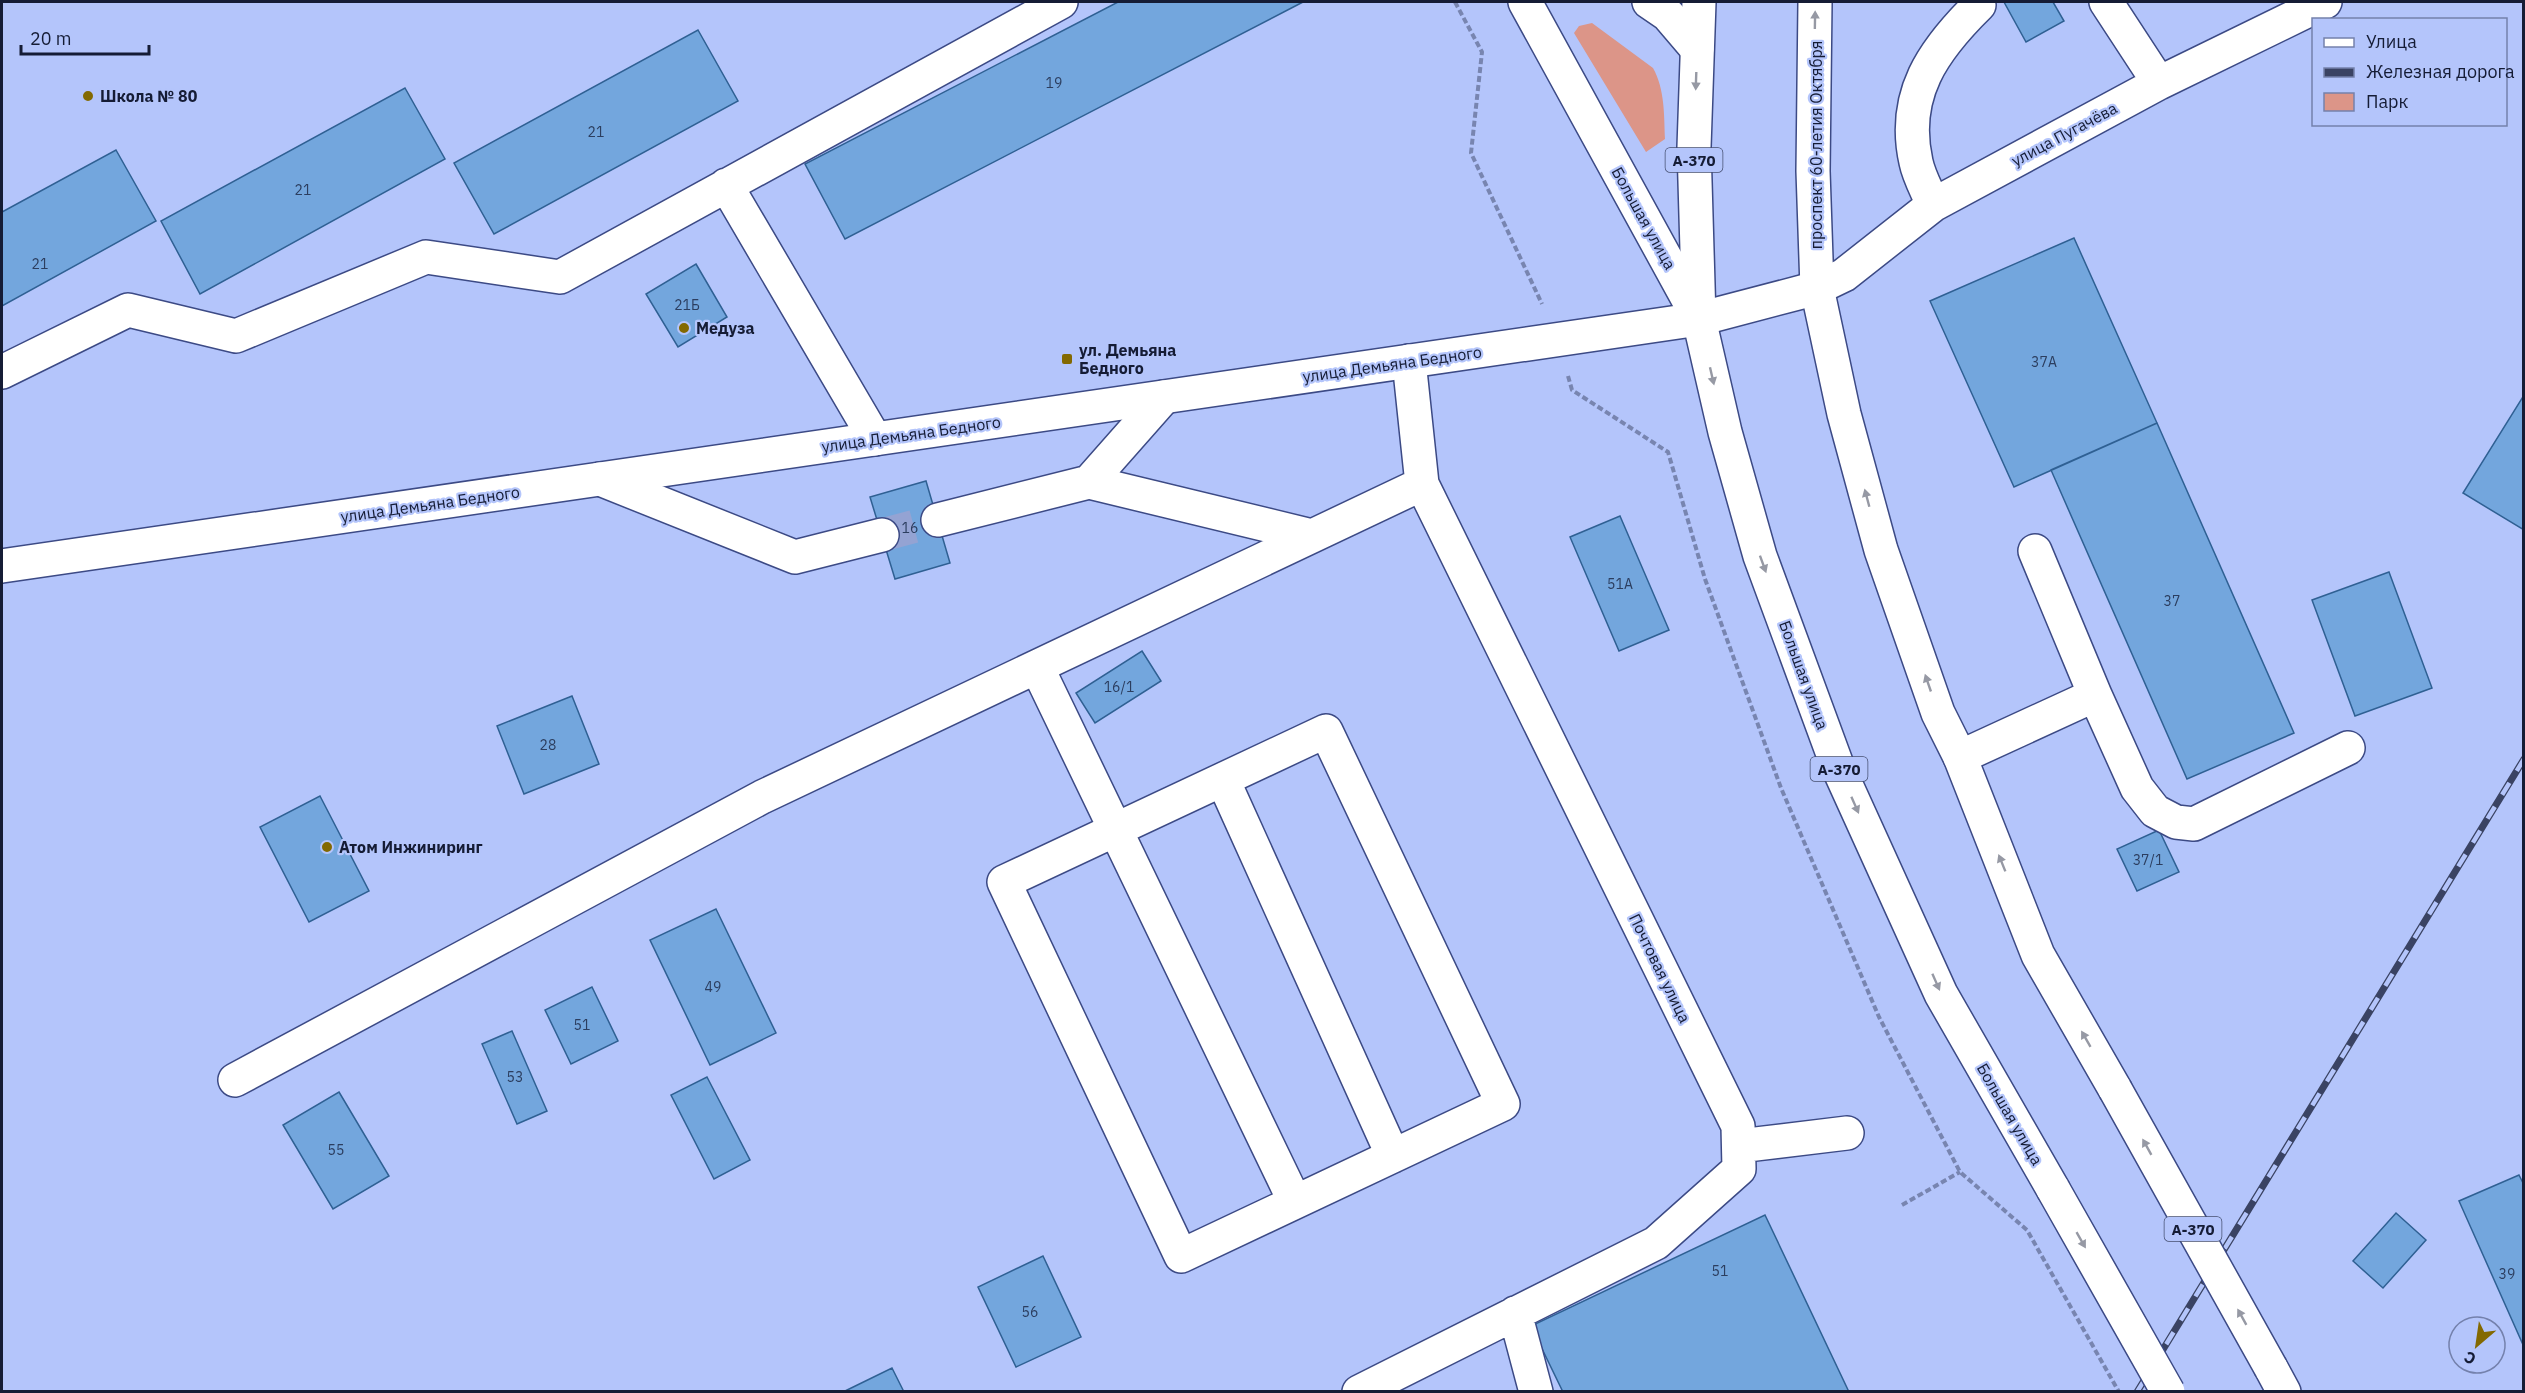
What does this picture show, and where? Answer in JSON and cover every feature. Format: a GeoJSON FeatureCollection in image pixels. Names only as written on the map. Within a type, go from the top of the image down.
{"type":"FeatureCollection","features":[{"type":"Feature","properties":{"kind":"main road"},"geometry":{"type":"LineString","coordinates":[[2,372],[128,310],[236,336],[426,257],[560,277],[1061,2]]}},
{"type":"Feature","properties":{"kind":"main road","name":"Большая улица"},"geometry":{"type":"LineString","coordinates":[[1525,2],[1700,319],[1725,432],[1760,556],[1837,765],[1941,994],[2168,1392]]}},
{"type":"Feature","properties":{"kind":"main road"},"geometry":{"type":"LineString","coordinates":[[1649,2],[1668,15],[1697,49]]}},
{"type":"Feature","properties":{"kind":"main road","name":"А-370"},"geometry":{"type":"LineString","coordinates":[[1699,2],[1694,147],[1700,319]]}},
{"type":"Feature","properties":{"kind":"main road","name":"проспект 60-летия Октября"},"geometry":{"type":"LineString","coordinates":[[1815,2],[1813,171],[1817,288]]}},
{"type":"Feature","properties":{"kind":"main road"},"geometry":{"type":"LineString","coordinates":[[2106,2],[2159,83]]}},
{"type":"Feature","properties":{"kind":"main road","name":"улица Пугачёва"},"geometry":{"type":"LineString","coordinates":[[1817,288],[1844,275],[1933,205],[2159,83],[2325,2]]}},
{"type":"Feature","properties":{"kind":"main road"},"geometry":{"type":"LineString","coordinates":[[1933,205],[1916,164],[1911,119],[1919,85],[1942,43],[1979,5]]}},
{"type":"Feature","properties":{"kind":"main road"},"geometry":{"type":"LineString","coordinates":[[726,185],[875,439]]}},
{"type":"Feature","properties":{"kind":"main road","name":"улица Демьяна Бедного"},"geometry":{"type":"LineString","coordinates":[[2,567],[1700,319],[1817,288]]}},
{"type":"Feature","properties":{"kind":"main road","name":"А-370"},"geometry":{"type":"LineString","coordinates":[[1817,288],[1844,414],[1881,550],[1938,713],[1960,757],[2038,955],[2277,1380]]}},
{"type":"Feature","properties":{"kind":"main road","name":"Почтовая улица"},"geometry":{"type":"LineString","coordinates":[[1359,1392],[1656,1242],[1739,1170],[1738,1126],[1422,484],[1409,361]]}},
{"type":"Feature","properties":{"kind":"main road"},"geometry":{"type":"LineString","coordinates":[[1089,482],[1164,397]]}},
{"type":"Feature","properties":{"kind":"main road"},"geometry":{"type":"LineString","coordinates":[[600,479],[795,557],[882,535]]}},
{"type":"Feature","properties":{"kind":"main road"},"geometry":{"type":"LineString","coordinates":[[938,520],[1089,482],[1312,536]]}},
{"type":"Feature","properties":{"kind":"main road"},"geometry":{"type":"LineString","coordinates":[[235,1080],[762,797],[1422,484]]}},
{"type":"Feature","properties":{"kind":"main road"},"geometry":{"type":"LineString","coordinates":[[2035,551],[2095,696],[2137,788],[2156,811],[2176,822],[2194,824],[2348,748]]}},
{"type":"Feature","properties":{"kind":"main road"},"geometry":{"type":"LineString","coordinates":[[1037,667],[1295,1202]]}},
{"type":"Feature","properties":{"kind":"main road"},"geometry":{"type":"LineString","coordinates":[[1960,757],[2095,696]]}},
{"type":"Feature","properties":{"kind":"main road"},"geometry":{"type":"LineString","coordinates":[[1326,731],[1503,1104],[1181,1256],[1004,882],[1116,830],[1326,731]]}},
{"type":"Feature","properties":{"kind":"main road"},"geometry":{"type":"LineString","coordinates":[[1222,780],[1393,1156]]}},
{"type":"Feature","properties":{"kind":"main road"},"geometry":{"type":"LineString","coordinates":[[1738,1146],[1847,1133]]}},
{"type":"Feature","properties":{"kind":"main road"},"geometry":{"type":"LineString","coordinates":[[1515,1313],[1536,1392]]}},
{"type":"Feature","properties":{"kind":"path"},"geometry":{"type":"LineString","coordinates":[[1455,2],[1482,52],[1471,153],[1558,340],[1572,390],[1668,452],[1705,579],[1781,788],[1879,1017],[1960,1172],[2027,1230],[2119,1392]]}},
{"type":"Feature","properties":{"kind":"path"},"geometry":{"type":"LineString","coordinates":[[1902,1205],[1960,1172]]}},
{"type":"Feature","properties":{"kind":"green space"},"geometry":{"type":"Polygon","coordinates":[[[1592,23],[1653,68],[1657,76],[1663,103],[1665,139],[1646,152],[1574,33],[1579,26],[1592,23]]]}},
{"type":"Feature","properties":{"kind":"building"},"geometry":{"type":"Polygon","coordinates":[[[1118,2],[1303,2],[845,239],[805,164],[1118,2]]]}},
{"type":"Feature","properties":{"kind":"building"},"geometry":{"type":"Polygon","coordinates":[[[2004,2],[2053,2],[2064,21],[2026,42],[2004,2]]]}},
{"type":"Feature","properties":{"kind":"building"},"geometry":{"type":"Polygon","coordinates":[[[698,30],[738,101],[494,234],[454,163],[698,30]]]}},
{"type":"Feature","properties":{"kind":"building"},"geometry":{"type":"Polygon","coordinates":[[[405,88],[445,159],[200,294],[161,221],[405,88]]]}},
{"type":"Feature","properties":{"kind":"building"},"geometry":{"type":"Polygon","coordinates":[[[116,150],[156,221],[2,306],[2,212],[116,150]]]}},
{"type":"Feature","properties":{"kind":"building"},"geometry":{"type":"Polygon","coordinates":[[[2074,238],[2157,423],[2014,487],[1930,301],[2074,238]]]}},
{"type":"Feature","properties":{"kind":"building"},"geometry":{"type":"Polygon","coordinates":[[[696,264],[727,317],[678,347],[646,294],[696,264]]]}},
{"type":"Feature","properties":{"kind":"building"},"geometry":{"type":"Polygon","coordinates":[[[2524,395],[2524,530],[2463,493],[2524,395]]]}},
{"type":"Feature","properties":{"kind":"building"},"geometry":{"type":"Polygon","coordinates":[[[2157,423],[2294,733],[2187,779],[2051,470],[2157,423]]]}},
{"type":"Feature","properties":{"kind":"building"},"geometry":{"type":"Polygon","coordinates":[[[926,481],[950,563],[895,579],[870,497],[926,481]]]}},
{"type":"Feature","properties":{"kind":"building"},"geometry":{"type":"Polygon","coordinates":[[[1620,516],[1669,630],[1619,651],[1570,537],[1620,516]]]}},
{"type":"Feature","properties":{"kind":"building"},"geometry":{"type":"Polygon","coordinates":[[[2389,572],[2432,688],[2355,716],[2312,600],[2389,572]]]}},
{"type":"Feature","properties":{"kind":"building"},"geometry":{"type":"Polygon","coordinates":[[[1142,651],[1161,681],[1095,723],[1076,693],[1142,651]]]}},
{"type":"Feature","properties":{"kind":"building"},"geometry":{"type":"Polygon","coordinates":[[[572,696],[599,764],[524,794],[497,726],[572,696]]]}},
{"type":"Feature","properties":{"kind":"building"},"geometry":{"type":"Polygon","coordinates":[[[320,796],[369,891],[309,922],[260,827],[320,796]]]}},
{"type":"Feature","properties":{"kind":"building"},"geometry":{"type":"Polygon","coordinates":[[[2159,830],[2179,872],[2137,891],[2117,849],[2159,830]]]}},
{"type":"Feature","properties":{"kind":"building"},"geometry":{"type":"Polygon","coordinates":[[[716,909],[776,1033],[710,1065],[650,940],[716,909]]]}},
{"type":"Feature","properties":{"kind":"building"},"geometry":{"type":"Polygon","coordinates":[[[592,987],[618,1041],[571,1064],[545,1010],[592,987]]]}},
{"type":"Feature","properties":{"kind":"building"},"geometry":{"type":"Polygon","coordinates":[[[512,1031],[547,1111],[517,1124],[482,1044],[512,1031]]]}},
{"type":"Feature","properties":{"kind":"building"},"geometry":{"type":"Polygon","coordinates":[[[707,1077],[750,1160],[714,1179],[671,1095],[707,1077]]]}},
{"type":"Feature","properties":{"kind":"building"},"geometry":{"type":"Polygon","coordinates":[[[339,1092],[389,1176],[333,1209],[283,1125],[339,1092]]]}},
{"type":"Feature","properties":{"kind":"building"},"geometry":{"type":"Polygon","coordinates":[[[2519,1175],[2524,1185],[2524,1347],[2459,1201],[2519,1175]]]}},
{"type":"Feature","properties":{"kind":"building"},"geometry":{"type":"Polygon","coordinates":[[[2396,1213],[2426,1240],[2383,1288],[2353,1261],[2396,1213]]]}},
{"type":"Feature","properties":{"kind":"building"},"geometry":{"type":"Polygon","coordinates":[[[1765,1215],[1849,1392],[1563,1392],[1531,1326],[1765,1215]]]}},
{"type":"Feature","properties":{"kind":"building"},"geometry":{"type":"Polygon","coordinates":[[[1043,1256],[1081,1337],[1016,1367],[978,1287],[1043,1256]]]}},
{"type":"Feature","properties":{"kind":"building"},"geometry":{"type":"Polygon","coordinates":[[[892,1368],[904,1392],[843,1392],[892,1368]]]}},
{"type":"Feature","properties":{"kind":"tunnel"},"geometry":{"type":"LineString","coordinates":[[882,535],[938,520]]}},
{"type":"Feature","properties":{"kind":"railway"},"geometry":{"type":"LineString","coordinates":[[2137,1392],[2524,759]]}},
{"type":"Feature","properties":{"kind":"place","name":"Школа № 80"},"geometry":{"type":"Point","coordinates":[88,96]}},
{"type":"Feature","properties":{"kind":"place","name":"Медуза"},"geometry":{"type":"Point","coordinates":[684,328]}},
{"type":"Feature","properties":{"kind":"place","name":"ул. Демьяна Бедного"},"geometry":{"type":"Point","coordinates":[1067,359]}},
{"type":"Feature","properties":{"kind":"place","name":"Атом Инжиниринг"},"geometry":{"type":"Point","coordinates":[327,847]}}]}
